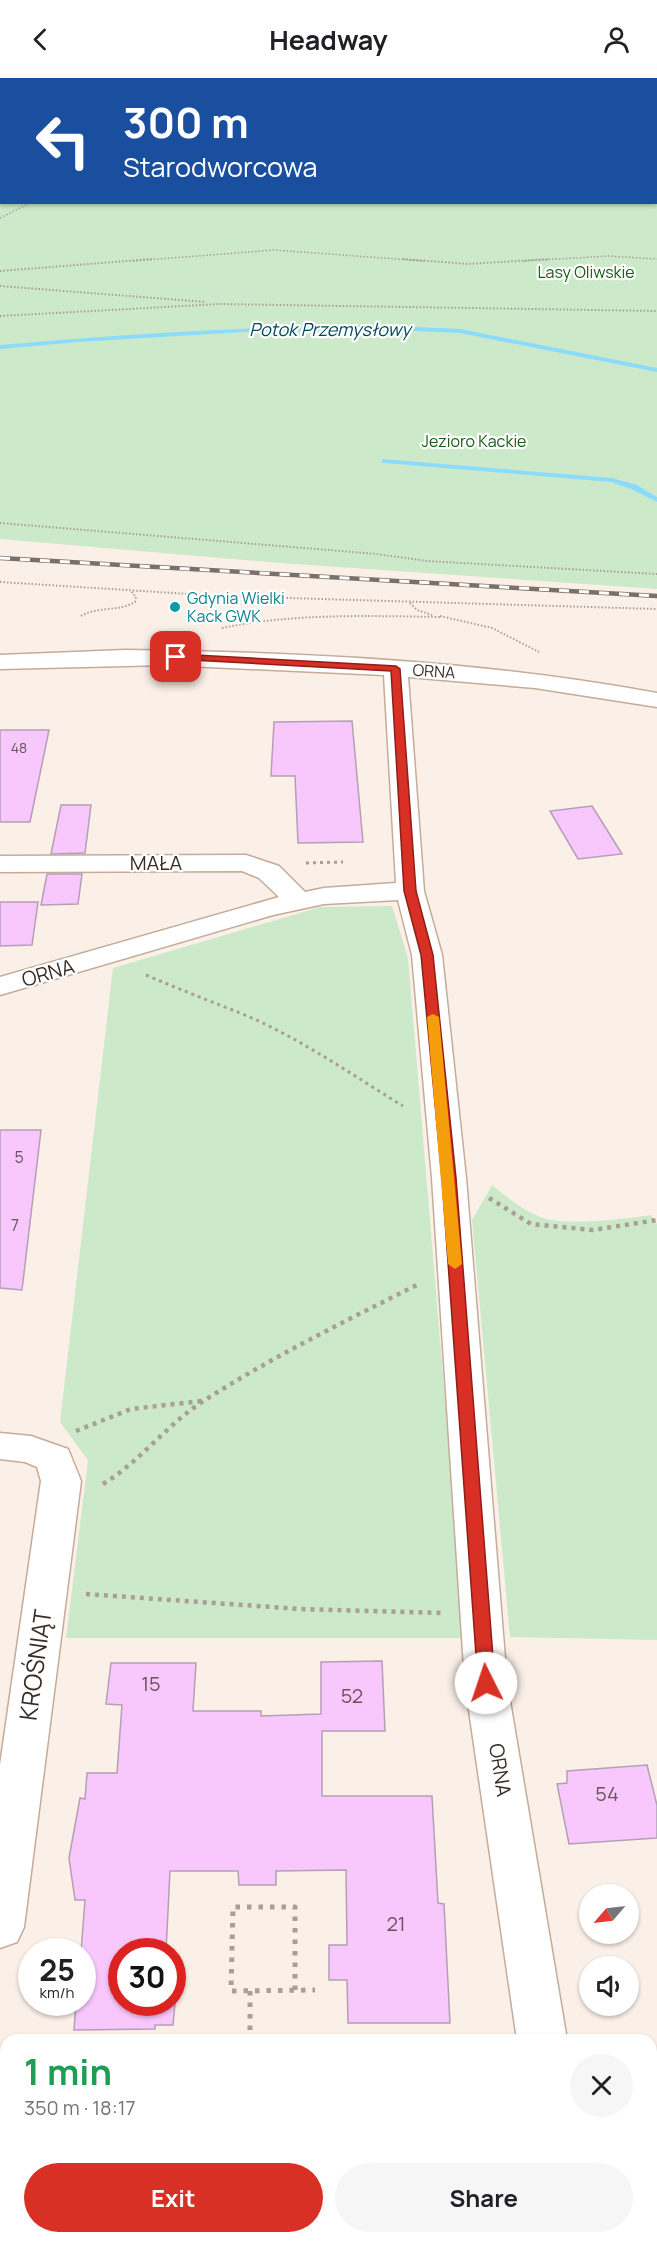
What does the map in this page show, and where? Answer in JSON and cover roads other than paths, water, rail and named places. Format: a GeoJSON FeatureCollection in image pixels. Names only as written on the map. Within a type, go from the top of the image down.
{"type":"FeatureCollection","features":[{"type":"Feature","properties":{"kind":"street"},"geometry":{"type":"LineString","coordinates":[[0,662],[129,656],[224,658],[396,669]]}},
{"type":"Feature","properties":{"kind":"street","name":"ORNA"},"geometry":{"type":"LineString","coordinates":[[541,2034],[486,1683],[449,1178],[427,955],[410,891],[396,669],[540,681],[657,700]]}},
{"type":"Feature","properties":{"kind":"street","name":"MAŁA"},"geometry":{"type":"LineString","coordinates":[[0,864],[230,862],[258,866],[269,872],[299,901]]}},
{"type":"Feature","properties":{"kind":"street","name":"ORNA"},"geometry":{"type":"LineString","coordinates":[[0,986],[299,901],[324,896],[410,891]]}},
{"type":"Feature","properties":{"kind":"street","name":"KROŚNIĄT"},"geometry":{"type":"LineString","coordinates":[[0,1927],[61,1481],[54,1459],[16,1448]]}},
{"type":"Feature","properties":{"kind":"waterway","name":"Potok Przemysłowy"},"geometry":{"type":"LineString","coordinates":[[0,347],[259,329],[370,327],[460,331],[657,370]]}},
{"type":"Feature","properties":{"kind":"waterway"},"geometry":{"type":"LineString","coordinates":[[385,461],[612,480],[634,487],[657,500]]}},
{"type":"Feature","properties":{"kind":"railway"},"geometry":{"type":"LineString","coordinates":[[0,558],[657,596]]}},
{"type":"Feature","properties":{"kind":"place","name":"Gdynia Wielki Kack GWK"},"geometry":{"type":"Point","coordinates":[175,607]}},
{"type":"Feature","properties":{"kind":"park label","name":"Lasy Oliwskie"},"geometry":{"type":"Point","coordinates":[586,272]}},
{"type":"Feature","properties":{"kind":"park label","name":"Jezioro Kackie"},"geometry":{"type":"Point","coordinates":[474,441]}}]}
